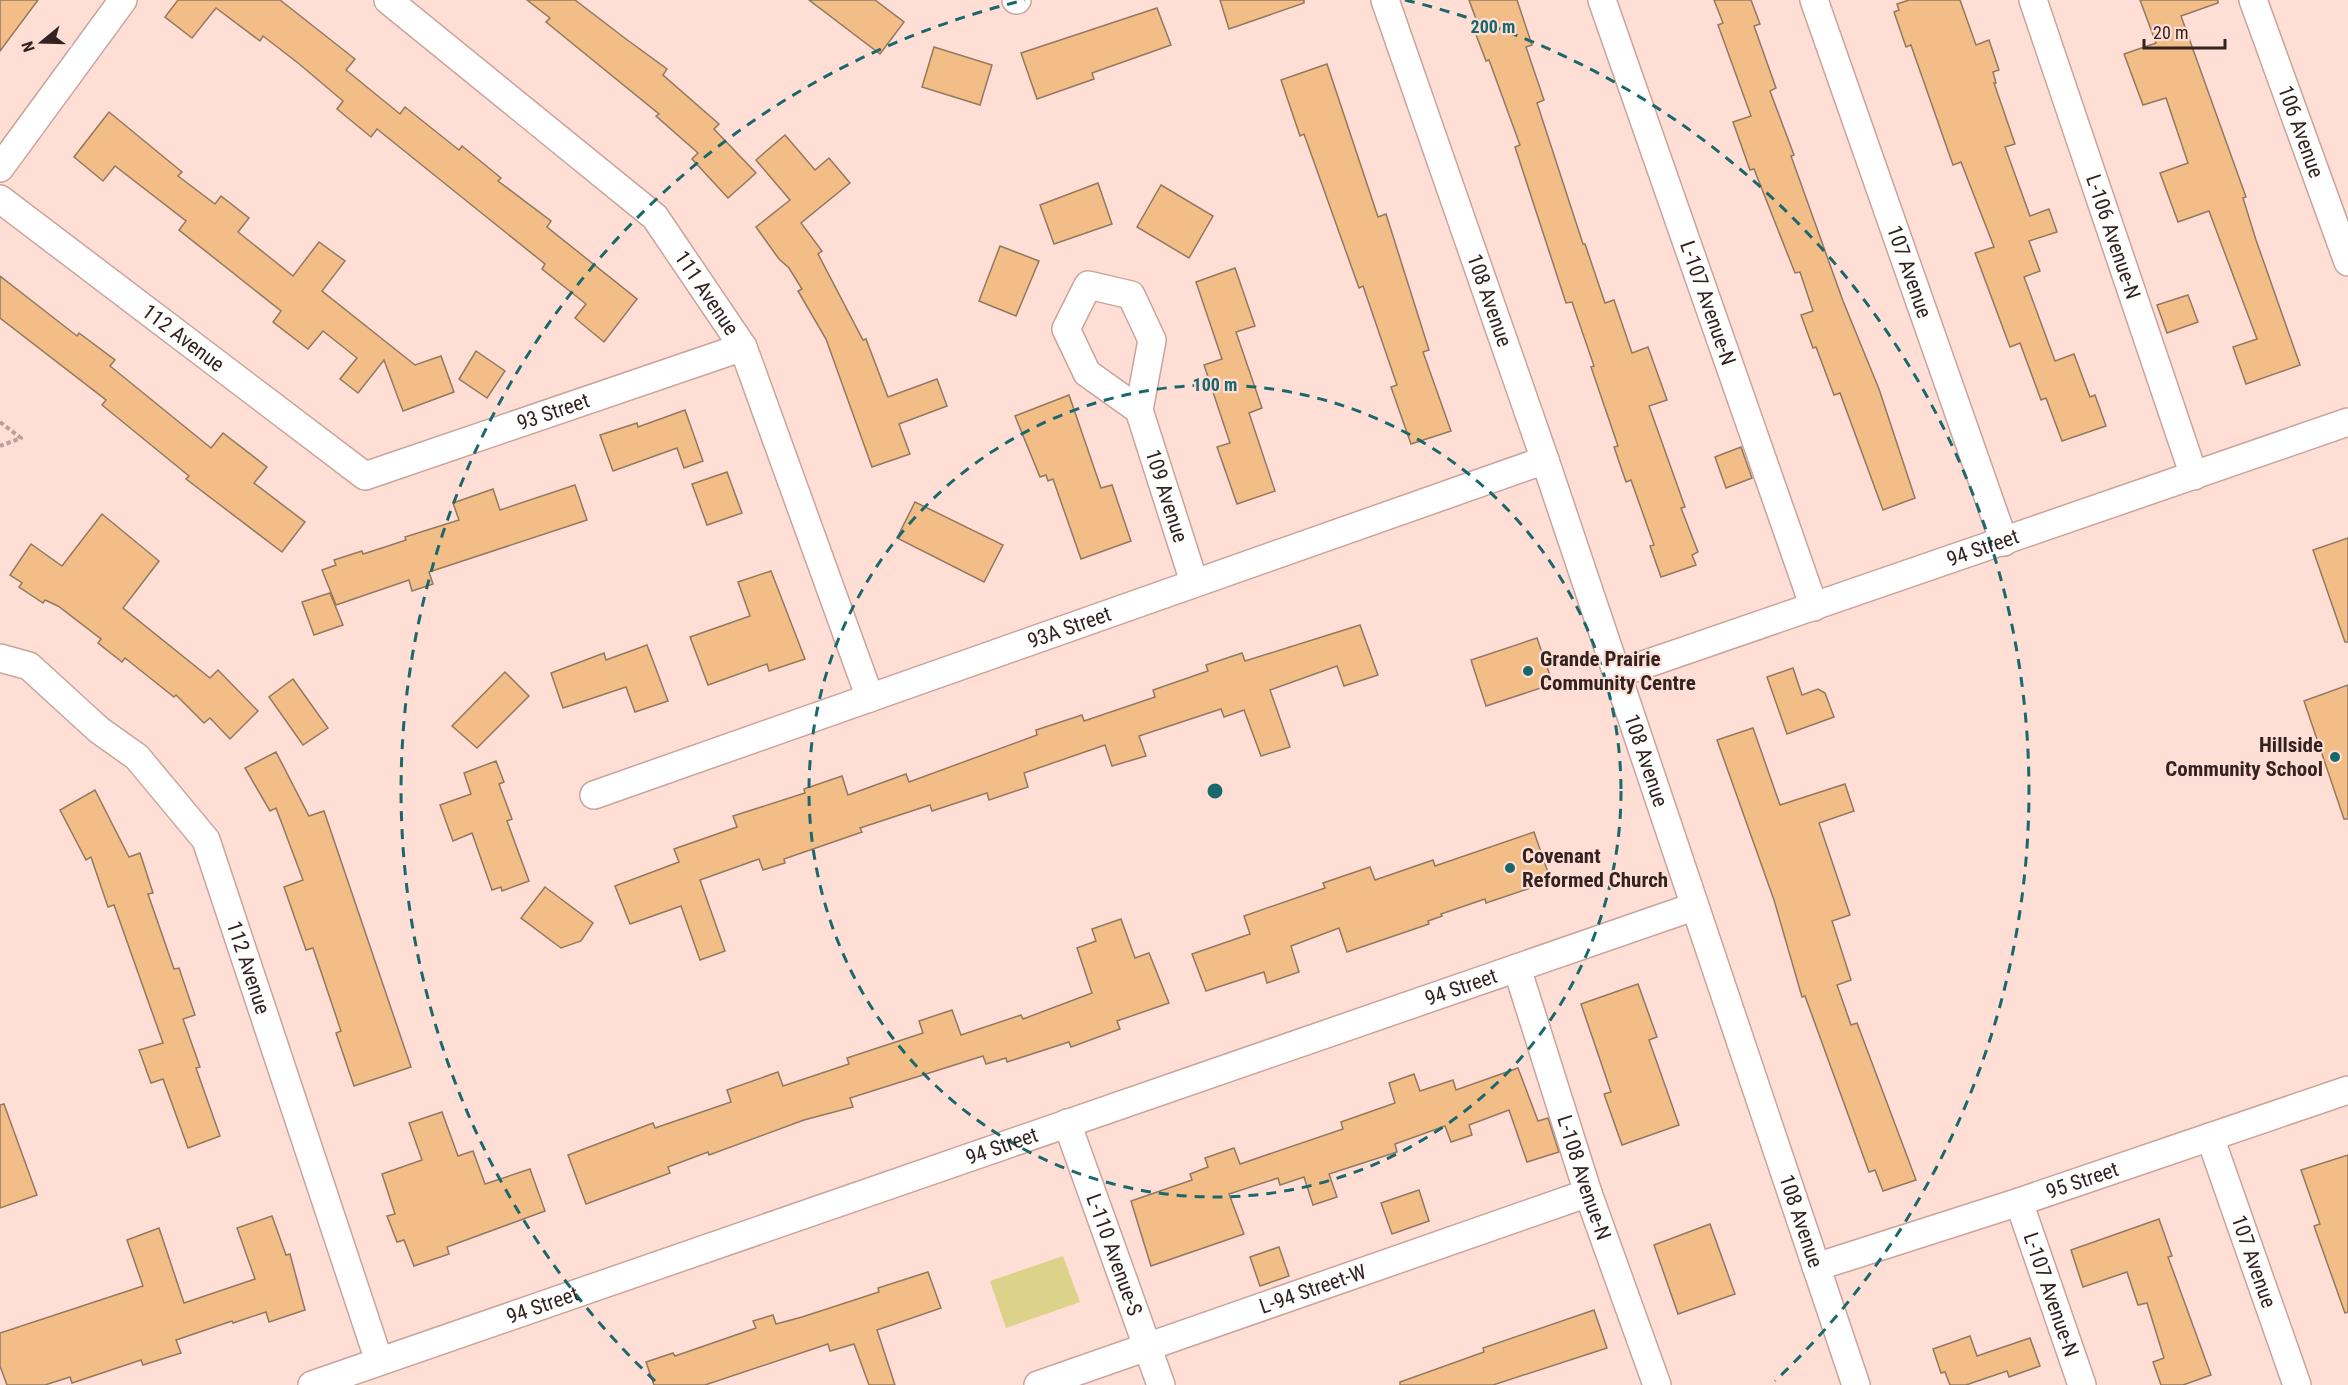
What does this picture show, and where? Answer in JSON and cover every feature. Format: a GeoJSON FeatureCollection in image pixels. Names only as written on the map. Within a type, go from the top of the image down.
{"type":"FeatureCollection","features":[{"type":"Feature","properties":{"kind":"street"},"geometry":{"type":"LineString","coordinates":[[0,168],[123,0]]}},
{"type":"Feature","properties":{"kind":"street","name":"111 Avenue"},"geometry":{"type":"LineString","coordinates":[[388,0],[655,217],[743,347],[870,698]]}},
{"type":"Feature","properties":{"kind":"street","name":"108 Avenue"},"geometry":{"type":"LineString","coordinates":[[1384,0],[1545,460],[1693,907],[1816,1267],[1847,1383]]}},
{"type":"Feature","properties":{"kind":"street","name":"L-107 Avenue-N"},"geometry":{"type":"LineString","coordinates":[[1602,0],[1814,607]]}},
{"type":"Feature","properties":{"kind":"street","name":"107 Avenue"},"geometry":{"type":"LineString","coordinates":[[1814,0],[2004,542]]}},
{"type":"Feature","properties":{"kind":"street","name":"L-106 Avenue-N"},"geometry":{"type":"LineString","coordinates":[[2033,0],[2194,476]]}},
{"type":"Feature","properties":{"kind":"street","name":"106 Avenue"},"geometry":{"type":"LineString","coordinates":[[2253,0],[2348,262]]}},
{"type":"Feature","properties":{"kind":"street","name":"112 Avenue"},"geometry":{"type":"LineString","coordinates":[[0,199],[365,476]]}},
{"type":"Feature","properties":{"kind":"street","name":"93 Street"},"geometry":{"type":"LineString","coordinates":[[365,476],[743,347]]}},
{"type":"Feature","properties":{"kind":"street","name":"109 Avenue"},"geometry":{"type":"LineString","coordinates":[[1139,410],[1194,582]]}},
{"type":"Feature","properties":{"kind":"street","name":"94 Street"},"geometry":{"type":"LineString","coordinates":[[1617,674],[2348,422]]}},
{"type":"Feature","properties":{"kind":"street","name":"93A Street"},"geometry":{"type":"LineString","coordinates":[[594,795],[1545,460]]}},
{"type":"Feature","properties":{"kind":"street","name":"112 Avenue"},"geometry":{"type":"LineString","coordinates":[[0,658],[29,666],[99,730],[137,757],[206,840],[379,1361]]}},
{"type":"Feature","properties":{"kind":"street","name":"94 Street"},"geometry":{"type":"LineString","coordinates":[[312,1385],[1693,907]]}},
{"type":"Feature","properties":{"kind":"street","name":"L-108 Avenue-N"},"geometry":{"type":"LineString","coordinates":[[1517,968],[1588,1193],[1657,1385]]}},
{"type":"Feature","properties":{"kind":"street","name":"95 Street"},"geometry":{"type":"LineString","coordinates":[[1816,1267],[2019,1202],[2348,1090]]}},
{"type":"Feature","properties":{"kind":"street","name":"L-110 Avenue-S"},"geometry":{"type":"LineString","coordinates":[[1068,1123],[1161,1385]]}},
{"type":"Feature","properties":{"kind":"street","name":"107 Avenue"},"geometry":{"type":"LineString","coordinates":[[2210,1137],[2297,1385]]}},
{"type":"Feature","properties":{"kind":"street","name":"L-94 Street-W"},"geometry":{"type":"LineString","coordinates":[[1038,1385],[1588,1193]]}},
{"type":"Feature","properties":{"kind":"street","name":"L-107 Avenue-N"},"geometry":{"type":"LineString","coordinates":[[2019,1202],[2082,1385]]}},
{"type":"Feature","properties":{"kind":"path"},"geometry":{"type":"LineString","coordinates":[[0,422],[21,438],[0,446]]}},
{"type":"Feature","properties":{"kind":"shaded area"},"geometry":{"type":"Polygon","coordinates":[[[1063,1256],[1080,1302],[1006,1328],[990,1281],[1063,1256]]]}},
{"type":"Feature","properties":{"kind":"building"},"geometry":{"type":"Polygon","coordinates":[[[0,0],[38,0],[0,51],[0,0]]]}},
{"type":"Feature","properties":{"kind":"building"},"geometry":{"type":"Polygon","coordinates":[[[178,0],[280,0],[355,59],[346,70],[400,114],[405,107],[459,150],[462,146],[501,178],[498,181],[551,221],[547,227],[637,299],[604,342],[575,318],[586,304],[542,269],[545,264],[377,129],[371,137],[337,109],[343,101],[298,63],[263,36],[260,41],[216,8],[192,38],[165,17],[178,0]]]}},
{"type":"Feature","properties":{"kind":"building"},"geometry":{"type":"Polygon","coordinates":[[[527,0],[575,0],[667,69],[663,75],[719,124],[714,129],[756,173],[728,198],[692,159],[698,153],[656,116],[659,114],[546,22],[550,18],[527,0]]]}},
{"type":"Feature","properties":{"kind":"building"},"geometry":{"type":"Polygon","coordinates":[[[809,0],[875,0],[904,22],[880,54],[809,0]]]}},
{"type":"Feature","properties":{"kind":"building"},"geometry":{"type":"Polygon","coordinates":[[[1220,0],[1304,0],[1304,3],[1229,29],[1220,0]]]}},
{"type":"Feature","properties":{"kind":"building"},"geometry":{"type":"Polygon","coordinates":[[[1469,0],[1517,0],[1532,45],[1526,47],[1544,100],[1537,103],[1583,244],[1585,244],[1605,303],[1614,300],[1632,353],[1648,347],[1667,400],[1649,406],[1685,507],[1681,508],[1698,552],[1692,555],[1696,565],[1661,577],[1650,546],[1654,545],[1631,480],[1626,482],[1614,447],[1618,446],[1591,367],[1594,366],[1572,302],[1566,303],[1515,147],[1520,145],[1489,60],[1486,61],[1475,32],[1480,30],[1469,0]]]}},
{"type":"Feature","properties":{"kind":"building"},"geometry":{"type":"Polygon","coordinates":[[[1714,0],[1751,0],[1760,24],[1754,26],[1776,88],[1770,91],[1794,155],[1791,156],[1843,301],[1879,389],[1915,498],[1883,510],[1840,393],[1834,395],[1801,315],[1813,311],[1800,272],[1795,273],[1754,169],[1750,170],[1733,122],[1751,116],[1718,25],[1723,23],[1714,0]]]}},
{"type":"Feature","properties":{"kind":"building"},"geometry":{"type":"Polygon","coordinates":[[[1909,0],[1960,0],[1976,45],[1989,40],[1999,70],[1993,72],[1996,83],[1994,83],[2015,144],[2005,147],[2030,216],[2049,209],[2057,232],[2029,241],[2040,271],[2024,277],[2055,361],[2074,354],[2090,397],[2095,395],[2106,426],[2062,441],[2046,398],[2041,400],[2020,343],[2010,347],[1975,253],[1994,247],[1961,162],[1953,165],[1911,45],[1906,47],[1894,12],[1899,10],[1897,4],[1909,0]]]}},
{"type":"Feature","properties":{"kind":"building"},"geometry":{"type":"Polygon","coordinates":[[[2140,0],[2218,0],[2218,3],[2181,16],[2246,197],[2243,198],[2256,240],[2300,365],[2246,384],[2233,347],[2257,339],[2209,211],[2178,222],[2160,173],[2188,163],[2166,98],[2143,105],[2124,54],[2156,43],[2140,0]]]}},
{"type":"Feature","properties":{"kind":"building"},"geometry":{"type":"Polygon","coordinates":[[[1157,8],[1171,45],[1092,73],[1094,79],[1037,99],[1021,53],[1157,8]]]}},
{"type":"Feature","properties":{"kind":"building"},"geometry":{"type":"Polygon","coordinates":[[[934,47],[992,65],[980,105],[922,87],[934,47]]]}},
{"type":"Feature","properties":{"kind":"building"},"geometry":{"type":"Polygon","coordinates":[[[1327,64],[1378,217],[1386,214],[1429,350],[1423,352],[1451,431],[1411,444],[1391,387],[1397,385],[1363,286],[1359,288],[1304,134],[1300,136],[1281,80],[1327,64]]]}},
{"type":"Feature","properties":{"kind":"building"},"geometry":{"type":"Polygon","coordinates":[[[109,112],[182,172],[178,176],[215,204],[221,196],[249,218],[238,232],[293,276],[319,242],[345,261],[322,291],[415,365],[441,356],[454,392],[403,411],[384,360],[358,393],[340,379],[357,358],[323,331],[308,349],[273,322],[281,311],[179,230],[186,221],[115,166],[103,181],[74,157],[109,112]]]}},
{"type":"Feature","properties":{"kind":"building"},"geometry":{"type":"Polygon","coordinates":[[[785,135],[815,170],[829,158],[850,183],[801,223],[822,251],[818,254],[863,340],[866,339],[888,397],[937,379],[947,406],[899,424],[910,454],[872,467],[826,339],[798,291],[802,289],[789,268],[779,259],[756,227],[790,200],[756,160],[785,135]]]}},
{"type":"Feature","properties":{"kind":"building"},"geometry":{"type":"Polygon","coordinates":[[[1098,183],[1112,224],[1054,244],[1040,205],[1098,183]]]}},
{"type":"Feature","properties":{"kind":"building"},"geometry":{"type":"Polygon","coordinates":[[[1161,185],[1213,216],[1189,258],[1137,227],[1161,185]]]}},
{"type":"Feature","properties":{"kind":"building"},"geometry":{"type":"Polygon","coordinates":[[[1000,246],[1039,261],[1016,316],[979,301],[1000,246]]]}},
{"type":"Feature","properties":{"kind":"building"},"geometry":{"type":"Polygon","coordinates":[[[1235,268],[1255,326],[1236,332],[1262,408],[1249,413],[1275,491],[1237,504],[1217,447],[1230,443],[1204,365],[1222,359],[1196,282],[1235,268]]]}},
{"type":"Feature","properties":{"kind":"building"},"geometry":{"type":"Polygon","coordinates":[[[0,276],[77,336],[79,333],[115,360],[110,366],[211,448],[223,433],[267,467],[254,483],[305,522],[282,552],[186,479],[189,476],[102,405],[106,400],[0,318],[0,276]]]}},
{"type":"Feature","properties":{"kind":"building"},"geometry":{"type":"Polygon","coordinates":[[[2188,295],[2198,322],[2167,333],[2157,305],[2188,295]]]}},
{"type":"Feature","properties":{"kind":"building"},"geometry":{"type":"Polygon","coordinates":[[[476,351],[505,371],[487,398],[459,379],[476,351]]]}},
{"type":"Feature","properties":{"kind":"building"},"geometry":{"type":"Polygon","coordinates":[[[1069,395],[1101,488],[1112,485],[1131,541],[1081,559],[1053,479],[1048,481],[1046,475],[1040,477],[1015,416],[1069,395]]]}},
{"type":"Feature","properties":{"kind":"building"},"geometry":{"type":"Polygon","coordinates":[[[685,410],[703,461],[684,468],[677,448],[613,471],[600,435],[637,423],[638,427],[685,410]]]}},
{"type":"Feature","properties":{"kind":"building"},"geometry":{"type":"Polygon","coordinates":[[[1741,447],[1752,478],[1726,488],[1715,457],[1741,447]]]}},
{"type":"Feature","properties":{"kind":"building"},"geometry":{"type":"Polygon","coordinates":[[[727,472],[742,513],[707,525],[692,484],[727,472]]]}},
{"type":"Feature","properties":{"kind":"building"},"geometry":{"type":"Polygon","coordinates":[[[575,485],[587,520],[429,572],[433,584],[412,591],[409,580],[336,605],[322,570],[336,565],[334,560],[362,551],[363,554],[385,547],[406,540],[405,537],[459,520],[453,503],[493,489],[500,510],[575,485]]]}},
{"type":"Feature","properties":{"kind":"building"},"geometry":{"type":"Polygon","coordinates":[[[915,502],[1003,545],[984,582],[897,538],[915,502]]]}},
{"type":"Feature","properties":{"kind":"building"},"geometry":{"type":"Polygon","coordinates":[[[102,514],[159,561],[123,608],[210,678],[218,670],[258,711],[230,739],[210,718],[204,723],[176,695],[174,697],[125,658],[122,662],[98,643],[101,639],[58,606],[45,600],[43,603],[19,587],[22,583],[10,575],[31,544],[62,566],[102,514]]]}},
{"type":"Feature","properties":{"kind":"building"},"geometry":{"type":"Polygon","coordinates":[[[2348,538],[2348,642],[2345,642],[2313,550],[2348,538]]]}},
{"type":"Feature","properties":{"kind":"building"},"geometry":{"type":"Polygon","coordinates":[[[771,571],[805,659],[769,671],[767,664],[708,685],[690,637],[750,616],[738,582],[771,571]]]}},
{"type":"Feature","properties":{"kind":"building"},"geometry":{"type":"Polygon","coordinates":[[[330,593],[343,625],[314,635],[302,602],[330,593]]]}},
{"type":"Feature","properties":{"kind":"building"},"geometry":{"type":"Polygon","coordinates":[[[1360,625],[1378,675],[1344,686],[1337,666],[1270,690],[1290,747],[1261,756],[1244,710],[1224,717],[1221,709],[1139,736],[1146,756],[1112,766],[1105,745],[1024,773],[1028,787],[989,800],[987,793],[932,811],[930,805],[860,828],[862,832],[784,859],[785,863],[763,870],[759,859],[700,880],[725,951],[700,960],[681,906],[630,924],[615,886],[679,862],[674,849],[737,827],[733,816],[805,793],[804,789],[842,776],[848,795],[906,774],[909,782],[1037,735],[1036,730],[1082,715],[1084,721],[1155,697],[1153,690],[1208,671],[1206,665],[1242,653],[1245,661],[1360,625]]]}},
{"type":"Feature","properties":{"kind":"building"},"geometry":{"type":"Polygon","coordinates":[[[1537,638],[1553,684],[1486,706],[1471,660],[1537,638]]]}},
{"type":"Feature","properties":{"kind":"building"},"geometry":{"type":"Polygon","coordinates":[[[647,645],[668,701],[635,712],[626,687],[563,708],[551,673],[604,653],[606,660],[647,645]]]}},
{"type":"Feature","properties":{"kind":"building"},"geometry":{"type":"Polygon","coordinates":[[[1793,668],[1802,695],[1818,689],[1825,693],[1834,717],[1787,734],[1767,677],[1793,668]]]}},
{"type":"Feature","properties":{"kind":"building"},"geometry":{"type":"Polygon","coordinates":[[[505,672],[529,696],[477,748],[452,726],[505,672]]]}},
{"type":"Feature","properties":{"kind":"building"},"geometry":{"type":"Polygon","coordinates":[[[293,679],[328,728],[303,745],[269,697],[293,679]]]}},
{"type":"Feature","properties":{"kind":"building","name":"Hillside Community School"},"geometry":{"type":"Polygon","coordinates":[[[2348,685],[2348,819],[2344,819],[2304,701],[2348,685]]]}},
{"type":"Feature","properties":{"kind":"building"},"geometry":{"type":"Polygon","coordinates":[[[1753,728],[1780,805],[1845,784],[1854,811],[1819,823],[1850,915],[1832,921],[1851,980],[1837,985],[1851,1025],[1857,1023],[1916,1180],[1883,1191],[1875,1170],[1869,1172],[1805,996],[1802,997],[1774,900],[1717,740],[1753,728]]]}},
{"type":"Feature","properties":{"kind":"building"},"geometry":{"type":"Polygon","coordinates":[[[276,752],[309,816],[324,811],[411,1067],[354,1086],[336,1033],[341,1031],[313,948],[306,950],[284,887],[303,880],[276,808],[270,811],[245,768],[276,752]]]}},
{"type":"Feature","properties":{"kind":"building"},"geometry":{"type":"Polygon","coordinates":[[[496,761],[504,782],[499,784],[512,819],[507,821],[529,881],[502,891],[501,887],[492,890],[472,833],[453,841],[440,805],[471,794],[464,773],[496,761]]]}},
{"type":"Feature","properties":{"kind":"building"},"geometry":{"type":"Polygon","coordinates":[[[95,790],[129,857],[140,853],[153,893],[148,894],[174,969],[179,968],[195,1015],[183,1019],[200,1067],[196,1068],[220,1136],[188,1148],[163,1079],[151,1083],[139,1050],[163,1043],[114,905],[108,907],[91,857],[86,860],[60,810],[95,790]]]}},
{"type":"Feature","properties":{"kind":"building"},"geometry":{"type":"Polygon","coordinates":[[[1534,832],[1551,881],[1486,903],[1485,899],[1441,914],[1442,916],[1428,921],[1429,924],[1347,952],[1339,928],[1291,946],[1299,972],[1267,983],[1264,972],[1206,991],[1192,954],[1250,934],[1244,916],[1325,888],[1323,883],[1370,867],[1375,880],[1433,860],[1435,866],[1534,832]]]}},
{"type":"Feature","properties":{"kind":"building"},"geometry":{"type":"Polygon","coordinates":[[[545,887],[593,923],[581,941],[561,948],[521,918],[545,887]]]}},
{"type":"Feature","properties":{"kind":"building"},"geometry":{"type":"Polygon","coordinates":[[[1121,919],[1135,958],[1149,953],[1169,1003],[1117,1021],[1120,1029],[1071,1047],[1069,1042],[1007,1062],[1006,1058],[986,1064],[983,1056],[850,1098],[853,1107],[804,1120],[709,1155],[708,1152],[668,1167],[670,1173],[586,1204],[568,1155],[653,1123],[655,1128],[731,1102],[727,1090],[778,1072],[783,1086],[849,1064],[847,1058],[923,1033],[919,1021],[952,1010],[961,1035],[1021,1015],[1023,1019],[1092,993],[1077,948],[1096,941],[1092,929],[1121,919]]]}},
{"type":"Feature","properties":{"kind":"building"},"geometry":{"type":"Polygon","coordinates":[[[1638,984],[1657,1037],[1649,1040],[1679,1125],[1622,1145],[1604,1094],[1611,1092],[1581,1004],[1638,984]]]}},
{"type":"Feature","properties":{"kind":"building"},"geometry":{"type":"Polygon","coordinates":[[[1518,1068],[1538,1121],[1548,1118],[1559,1152],[1527,1162],[1509,1110],[1469,1125],[1472,1135],[1451,1142],[1445,1126],[1395,1144],[1397,1152],[1329,1174],[1337,1197],[1313,1205],[1304,1177],[1280,1185],[1278,1178],[1229,1194],[1244,1234],[1151,1266],[1131,1201],[1192,1180],[1190,1174],[1208,1167],[1205,1158],[1234,1148],[1240,1164],[1343,1129],[1341,1122],[1395,1103],[1389,1083],[1414,1074],[1420,1091],[1453,1080],[1456,1090],[1518,1068]]]}},
{"type":"Feature","properties":{"kind":"building"},"geometry":{"type":"Polygon","coordinates":[[[4,1104],[37,1195],[0,1208],[0,1105],[4,1104]]]}},
{"type":"Feature","properties":{"kind":"building"},"geometry":{"type":"Polygon","coordinates":[[[442,1112],[458,1156],[473,1151],[485,1184],[530,1169],[545,1211],[447,1247],[449,1254],[414,1266],[404,1240],[397,1242],[387,1216],[395,1214],[382,1174],[422,1160],[409,1123],[442,1112]]]}},
{"type":"Feature","properties":{"kind":"building"},"geometry":{"type":"Polygon","coordinates":[[[2348,1155],[2348,1312],[2345,1313],[2314,1226],[2320,1224],[2301,1170],[2348,1155]]]}},
{"type":"Feature","properties":{"kind":"building"},"geometry":{"type":"Polygon","coordinates":[[[1419,1190],[1429,1221],[1392,1234],[1381,1203],[1419,1190]]]}},
{"type":"Feature","properties":{"kind":"building"},"geometry":{"type":"Polygon","coordinates":[[[272,1216],[286,1255],[290,1254],[305,1310],[269,1322],[266,1312],[233,1323],[232,1321],[176,1340],[181,1353],[143,1365],[141,1360],[72,1383],[70,1377],[45,1385],[7,1385],[0,1366],[0,1333],[143,1286],[127,1240],[159,1228],[184,1303],[255,1279],[237,1228],[272,1216]]]}},
{"type":"Feature","properties":{"kind":"building"},"geometry":{"type":"Polygon","coordinates":[[[2159,1219],[2172,1256],[2168,1257],[2211,1375],[2183,1385],[2161,1385],[2153,1362],[2164,1358],[2147,1303],[2138,1305],[2127,1272],[2083,1287],[2071,1250],[2159,1219]]]}},
{"type":"Feature","properties":{"kind":"building"},"geometry":{"type":"Polygon","coordinates":[[[1710,1224],[1735,1294],[1678,1314],[1654,1245],[1710,1224]]]}},
{"type":"Feature","properties":{"kind":"building"},"geometry":{"type":"Polygon","coordinates":[[[1279,1247],[1289,1276],[1260,1286],[1250,1257],[1279,1247]]]}},
{"type":"Feature","properties":{"kind":"building"},"geometry":{"type":"Polygon","coordinates":[[[928,1272],[941,1308],[877,1330],[895,1385],[869,1385],[854,1344],[830,1351],[828,1344],[705,1385],[654,1385],[646,1362],[673,1353],[675,1356],[756,1328],[753,1321],[773,1315],[776,1324],[802,1317],[879,1292],[878,1288],[928,1272]]]}},
{"type":"Feature","properties":{"kind":"building"},"geometry":{"type":"Polygon","coordinates":[[[1594,1310],[1607,1348],[1493,1385],[1400,1385],[1400,1382],[1484,1352],[1483,1348],[1594,1310]]]}},
{"type":"Feature","properties":{"kind":"building"},"geometry":{"type":"Polygon","coordinates":[[[1970,1336],[1977,1356],[2030,1338],[2040,1366],[2009,1377],[2007,1371],[1966,1385],[1950,1385],[1945,1372],[1941,1373],[1933,1349],[1970,1336]]]}},
{"type":"Feature","properties":{"kind":"place","name":"Grande Prairie Community Centre"},"geometry":{"type":"Point","coordinates":[1528,671]}},
{"type":"Feature","properties":{"kind":"place","name":"Hillside Community School"},"geometry":{"type":"Point","coordinates":[2335,757]}},
{"type":"Feature","properties":{"kind":"place","name":"Covenant Reformed Church"},"geometry":{"type":"Point","coordinates":[1510,868]}}]}
